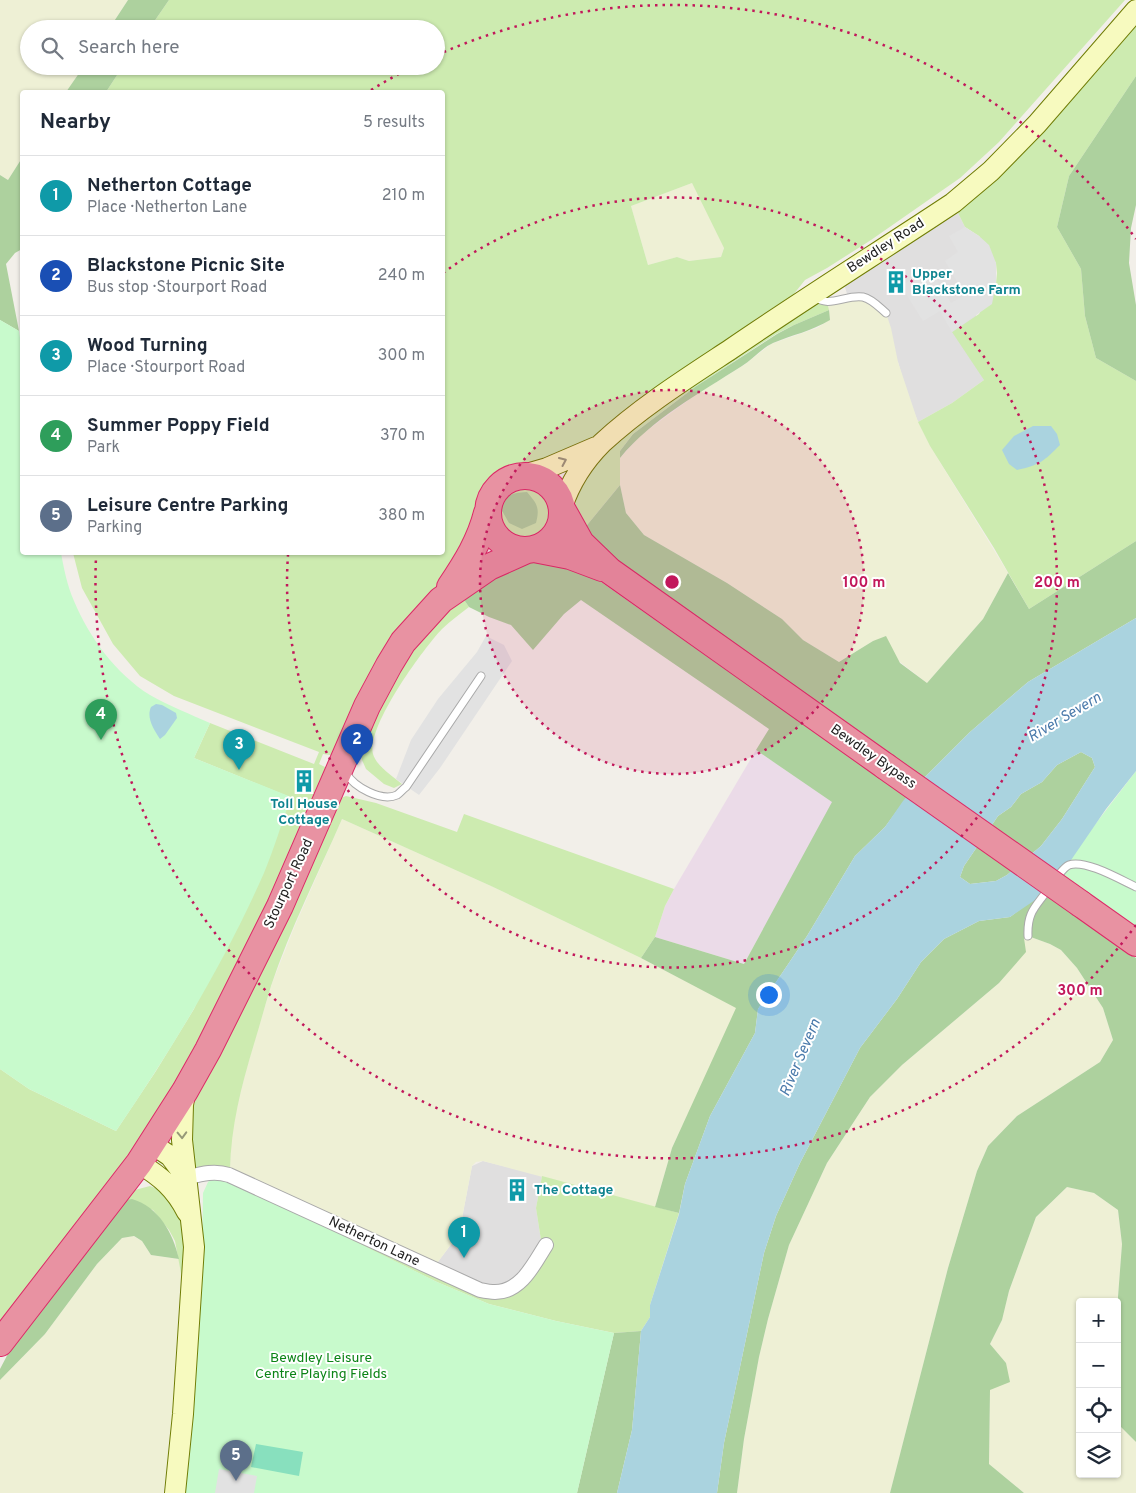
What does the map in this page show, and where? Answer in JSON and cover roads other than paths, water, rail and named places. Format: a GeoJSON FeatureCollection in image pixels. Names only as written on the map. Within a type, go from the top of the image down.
{"type":"FeatureCollection","features":[{"type":"Feature","properties":{"kind":"highway"},"geometry":{"type":"LineString","coordinates":[[523,475],[535,476],[546,482],[555,490],[562,508],[559,528],[553,537],[544,545],[530,549],[510,547],[501,541],[493,533],[487,512],[489,501],[494,491],[512,477],[523,475]]}},
{"type":"Feature","properties":{"kind":"highway","name":"Bewdley Bypass"},"geometry":{"type":"LineString","coordinates":[[562,508],[581,543],[610,571],[1136,943]]}},
{"type":"Feature","properties":{"kind":"highway","name":"Stourport Road"},"geometry":{"type":"LineString","coordinates":[[0,1342],[146,1153],[185,1091],[208,1050],[339,791],[337,764],[370,699],[389,664],[410,634],[441,600],[466,563],[476,546],[487,512]]}},
{"type":"Feature","properties":{"kind":"highway","name":"Bewdley Bypass"},"geometry":{"type":"LineString","coordinates":[[530,549],[570,556],[610,571]]}},
{"type":"Feature","properties":{"kind":"highway","name":"Stourport Road"},"geometry":{"type":"LineString","coordinates":[[441,600],[489,567],[530,549]]}},
{"type":"Feature","properties":{"kind":"main road","name":"Bewdley Road"},"geometry":{"type":"LineString","coordinates":[[562,508],[572,482],[601,444],[656,400],[812,294],[953,203],[991,172],[1037,124],[1136,10]]}},
{"type":"Feature","properties":{"kind":"main road","name":"Bewdley Road"},"geometry":{"type":"LineString","coordinates":[[523,475],[546,468],[601,444]]}},
{"type":"Feature","properties":{"kind":"main road"},"geometry":{"type":"LineString","coordinates":[[175,1493],[183,1414],[194,1247],[182,1124],[185,1091]]}},
{"type":"Feature","properties":{"kind":"main road"},"geometry":{"type":"LineString","coordinates":[[146,1153],[170,1156],[186,1178]]}},
{"type":"Feature","properties":{"kind":"main road"},"geometry":{"type":"LineString","coordinates":[[146,1153],[156,1174],[175,1190],[191,1220]]}},
{"type":"Feature","properties":{"kind":"street","name":"Netherton Lane"},"geometry":{"type":"LineString","coordinates":[[186,1178],[217,1172],[229,1175],[480,1290],[497,1292],[508,1290],[523,1280],[546,1245]]}},
{"type":"Feature","properties":{"kind":"lane"},"geometry":{"type":"LineString","coordinates":[[812,294],[818,300],[827,302],[848,297],[864,297],[874,302],[886,313]]}},
{"type":"Feature","properties":{"kind":"lane"},"geometry":{"type":"LineString","coordinates":[[339,791],[361,789],[386,797],[397,794],[406,787],[481,676]]}},
{"type":"Feature","properties":{"kind":"lane"},"geometry":{"type":"LineString","coordinates":[[337,764],[361,789]]}},
{"type":"Feature","properties":{"kind":"lane"},"geometry":{"type":"LineString","coordinates":[[1028,936],[1028,922],[1031,912],[1067,866],[1079,863],[1136,887]]}},
{"type":"Feature","properties":{"kind":"water"},"geometry":{"type":"Polygon","coordinates":[[[1033,426],[1051,426],[1057,434],[1060,445],[1041,462],[1017,470],[1009,464],[1002,450],[1014,436],[1033,426]]]}},
{"type":"Feature","properties":{"kind":"water","name":"River Severn"},"geometry":{"type":"Polygon","coordinates":[[[1136,618],[1136,771],[1106,809],[1067,866],[1038,898],[1010,917],[979,921],[944,939],[921,962],[897,999],[860,1048],[800,1163],[776,1216],[764,1253],[724,1443],[717,1493],[617,1493],[632,1430],[641,1331],[650,1317],[650,1305],[679,1214],[685,1184],[710,1116],[755,1033],[758,1009],[807,936],[855,856],[885,827],[917,785],[970,732],[1028,682],[1136,618]],[[1081,752],[1057,765],[1042,782],[1021,794],[1011,807],[998,816],[964,866],[960,877],[970,884],[996,881],[1007,875],[1041,846],[1062,819],[1095,767],[1092,758],[1081,752]]]}},
{"type":"Feature","properties":{"kind":"water"},"geometry":{"type":"Polygon","coordinates":[[[156,704],[162,705],[176,713],[177,718],[160,739],[151,724],[149,715],[151,707],[156,704]]]}},
{"type":"Feature","properties":{"kind":"place","name":"Upper Blackstone Farm"},"geometry":{"type":"Point","coordinates":[896,282]}},
{"type":"Feature","properties":{"kind":"place","name":"Summer Poppy Field"},"geometry":{"type":"Point","coordinates":[101,740]}},
{"type":"Feature","properties":{"kind":"place","name":"Blackstone Picnic Site"},"geometry":{"type":"Point","coordinates":[357,765]}},
{"type":"Feature","properties":{"kind":"place","name":"Wood Turning"},"geometry":{"type":"Point","coordinates":[239,770]}},
{"type":"Feature","properties":{"kind":"place","name":"Toll House Cottage"},"geometry":{"type":"Point","coordinates":[304,781]}},
{"type":"Feature","properties":{"kind":"place","name":"The Cottage"},"geometry":{"type":"Point","coordinates":[517,1190]}},
{"type":"Feature","properties":{"kind":"place","name":"Netherton Cottage"},"geometry":{"type":"Point","coordinates":[464,1258]}},
{"type":"Feature","properties":{"kind":"place","name":"Leisure Centre Parking"},"geometry":{"type":"Point","coordinates":[236,1481]}},
{"type":"Feature","properties":{"kind":"park label","name":"Bewdley Leisure Centre Playing Fields"},"geometry":{"type":"Point","coordinates":[321,1366]}}]}
